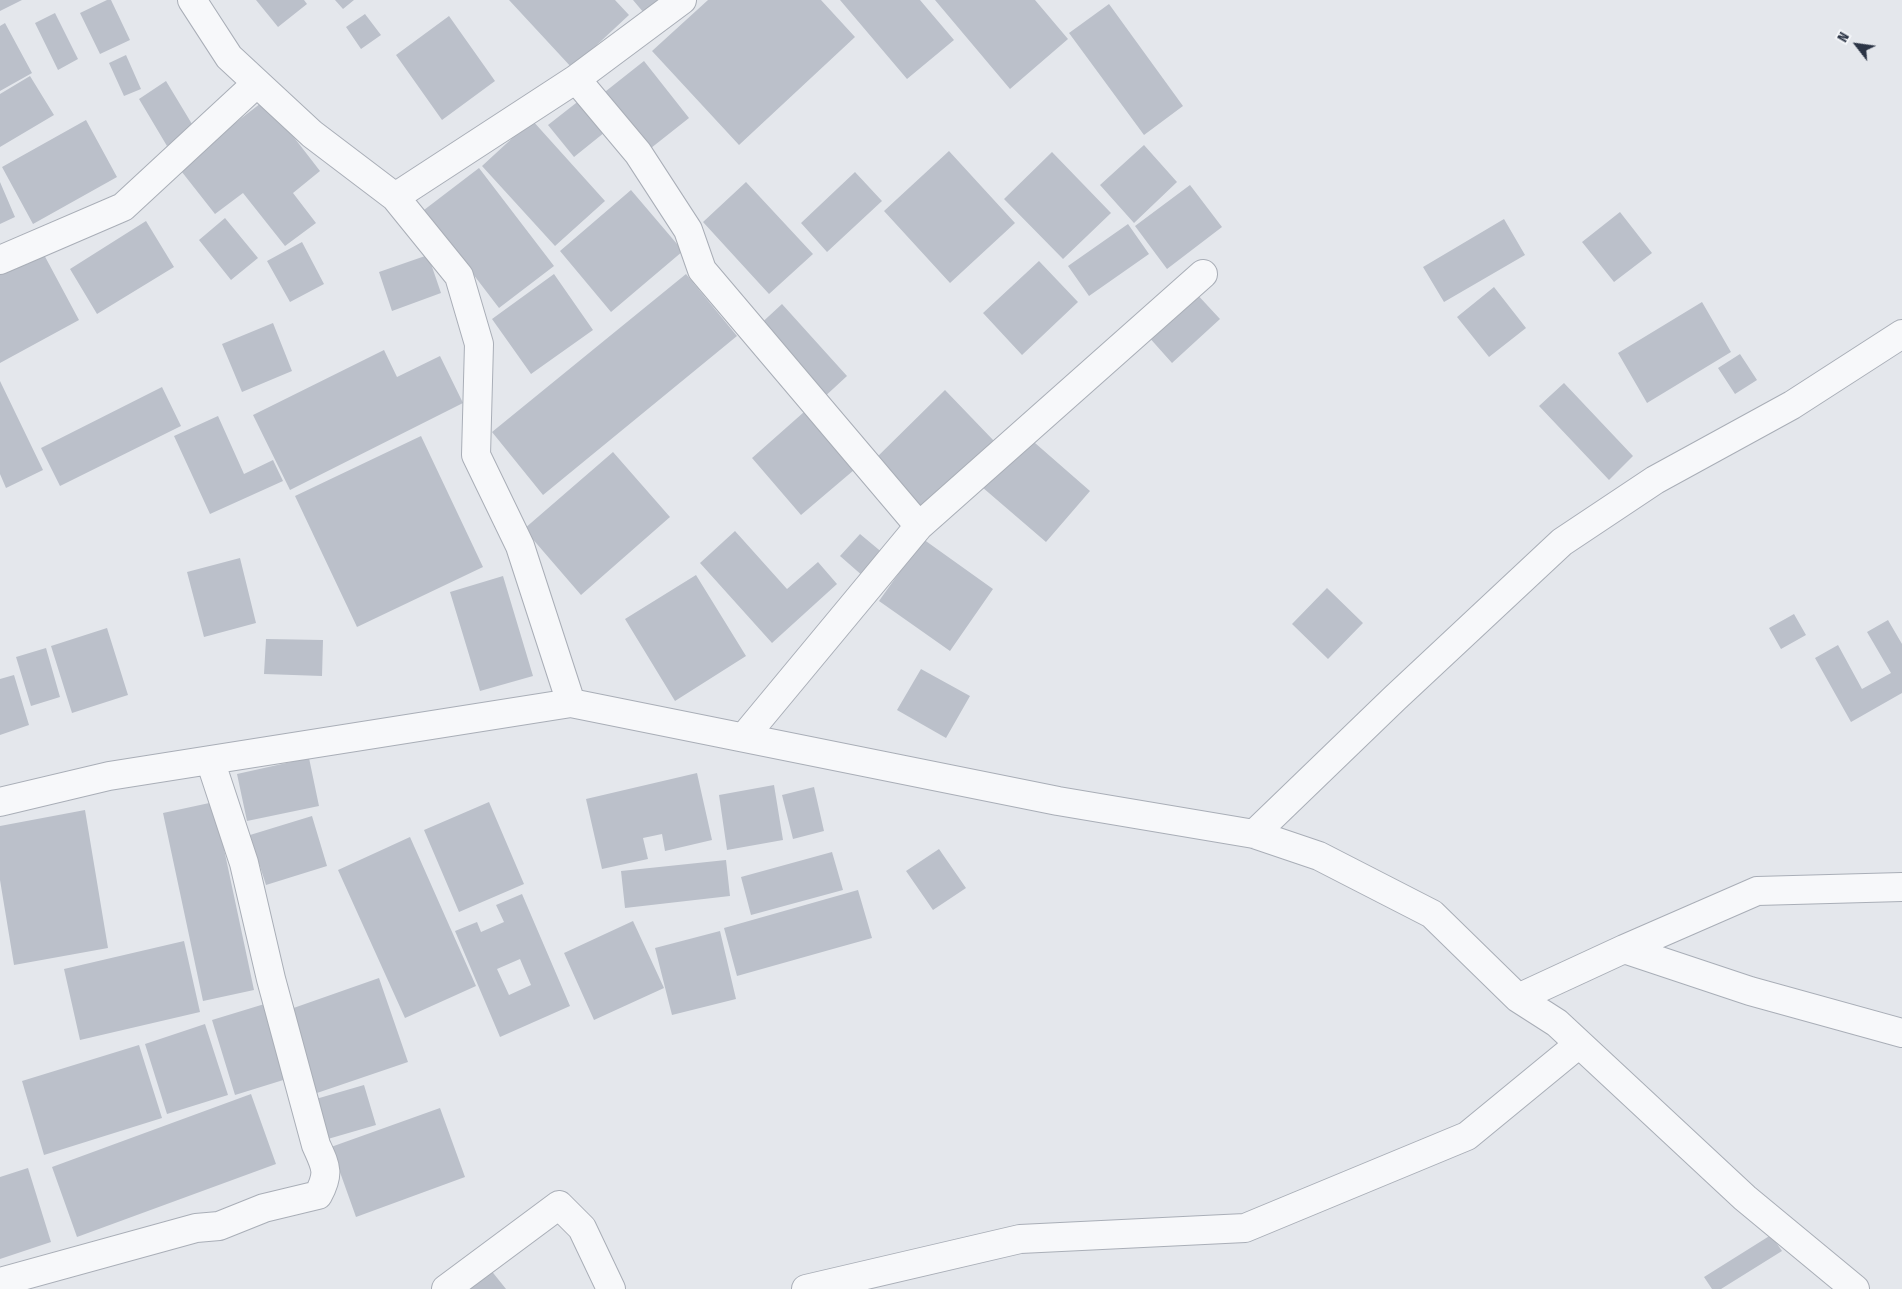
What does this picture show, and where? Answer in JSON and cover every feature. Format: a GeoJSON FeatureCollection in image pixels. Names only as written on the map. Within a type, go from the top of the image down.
{"type":"FeatureCollection","features":[{"type":"Feature","properties":{"kind":"street"},"geometry":{"type":"LineString","coordinates":[[192,0],[229,57],[312,134],[394,197],[459,276],[479,344],[476,455],[520,546],[571,703]]}},
{"type":"Feature","properties":{"kind":"street"},"geometry":{"type":"LineString","coordinates":[[394,197],[576,79],[682,0]]}},
{"type":"Feature","properties":{"kind":"street"},"geometry":{"type":"LineString","coordinates":[[576,79],[638,153],[688,230],[702,270],[919,526]]}},
{"type":"Feature","properties":{"kind":"street"},"geometry":{"type":"LineString","coordinates":[[0,260],[124,206],[257,84]]}},
{"type":"Feature","properties":{"kind":"street"},"geometry":{"type":"LineString","coordinates":[[744,737],[919,526],[1203,274]]}},
{"type":"Feature","properties":{"kind":"street"},"geometry":{"type":"LineString","coordinates":[[1254,834],[1395,698],[1562,542],[1655,480],[1792,405],[1902,334]]}},
{"type":"Feature","properties":{"kind":"street"},"geometry":{"type":"LineString","coordinates":[[0,802],[108,776],[571,703],[1058,801],[1254,834],[1319,856],[1432,914],[1518,998],[1557,1023],[1745,1198],[1854,1289]]}},
{"type":"Feature","properties":{"kind":"street"},"geometry":{"type":"LineString","coordinates":[[0,1282],[177,1233],[234,1221],[264,1208],[318,1195],[325,1183],[327,1168],[316,1145],[271,979],[244,863],[210,760]]}},
{"type":"Feature","properties":{"kind":"street"},"geometry":{"type":"LineString","coordinates":[[1518,998],[1624,949],[1757,892],[1902,887]]}},
{"type":"Feature","properties":{"kind":"street"},"geometry":{"type":"LineString","coordinates":[[1624,949],[1750,991],[1902,1033]]}},
{"type":"Feature","properties":{"kind":"street"},"geometry":{"type":"LineString","coordinates":[[806,1289],[1020,1239],[1245,1228],[1466,1136],[1579,1044]]}},
{"type":"Feature","properties":{"kind":"street"},"geometry":{"type":"LineString","coordinates":[[446,1289],[559,1205],[582,1228],[611,1289]]}},
{"type":"Feature","properties":{"kind":"building"},"geometry":{"type":"Polygon","coordinates":[[[0,0],[22,0],[0,11],[0,0]]]}},
{"type":"Feature","properties":{"kind":"building"},"geometry":{"type":"Polygon","coordinates":[[[107,0],[111,0],[130,40],[100,54],[80,13],[107,0]]]}},
{"type":"Feature","properties":{"kind":"building"},"geometry":{"type":"Polygon","coordinates":[[[256,0],[304,0],[307,4],[278,27],[256,0]]]}},
{"type":"Feature","properties":{"kind":"building"},"geometry":{"type":"Polygon","coordinates":[[[335,0],[354,0],[343,9],[335,0]]]}},
{"type":"Feature","properties":{"kind":"building"},"geometry":{"type":"Polygon","coordinates":[[[509,0],[615,0],[629,15],[572,68],[509,0]]]}},
{"type":"Feature","properties":{"kind":"building"},"geometry":{"type":"Polygon","coordinates":[[[633,0],[671,0],[649,19],[633,0]]]}},
{"type":"Feature","properties":{"kind":"building"},"geometry":{"type":"Polygon","coordinates":[[[708,0],[821,0],[855,37],[739,145],[652,51],[708,0]]]}},
{"type":"Feature","properties":{"kind":"building"},"geometry":{"type":"Polygon","coordinates":[[[840,0],[920,0],[954,40],[907,79],[840,0]]]}},
{"type":"Feature","properties":{"kind":"building"},"geometry":{"type":"Polygon","coordinates":[[[935,0],[1035,0],[1068,39],[1010,89],[935,0]]]}},
{"type":"Feature","properties":{"kind":"building"},"geometry":{"type":"Polygon","coordinates":[[[1109,4],[1183,106],[1144,135],[1069,33],[1109,4]]]}},
{"type":"Feature","properties":{"kind":"building"},"geometry":{"type":"Polygon","coordinates":[[[55,13],[78,59],[58,70],[35,23],[55,13]]]}},
{"type":"Feature","properties":{"kind":"building"},"geometry":{"type":"Polygon","coordinates":[[[365,14],[381,35],[361,49],[346,27],[365,14]]]}},
{"type":"Feature","properties":{"kind":"building"},"geometry":{"type":"Polygon","coordinates":[[[449,16],[495,81],[442,120],[396,55],[449,16]]]}},
{"type":"Feature","properties":{"kind":"building"},"geometry":{"type":"Polygon","coordinates":[[[5,23],[32,73],[0,91],[0,26],[5,23]]]}},
{"type":"Feature","properties":{"kind":"building"},"geometry":{"type":"Polygon","coordinates":[[[126,55],[141,89],[124,96],[109,63],[126,55]]]}},
{"type":"Feature","properties":{"kind":"building"},"geometry":{"type":"Polygon","coordinates":[[[644,61],[689,118],[646,152],[601,95],[644,61]]]}},
{"type":"Feature","properties":{"kind":"building"},"geometry":{"type":"Polygon","coordinates":[[[30,76],[54,115],[0,147],[0,94],[30,76]]]}},
{"type":"Feature","properties":{"kind":"building"},"geometry":{"type":"Polygon","coordinates":[[[166,81],[195,129],[167,146],[139,99],[166,81]]]}},
{"type":"Feature","properties":{"kind":"building"},"geometry":{"type":"Polygon","coordinates":[[[585,96],[610,128],[574,157],[548,125],[585,96]]]}},
{"type":"Feature","properties":{"kind":"building"},"geometry":{"type":"Polygon","coordinates":[[[265,100],[320,171],[293,193],[316,223],[285,246],[243,193],[215,214],[178,167],[265,100]]]}},
{"type":"Feature","properties":{"kind":"building"},"geometry":{"type":"Polygon","coordinates":[[[86,120],[117,177],[33,224],[2,167],[86,120]]]}},
{"type":"Feature","properties":{"kind":"building"},"geometry":{"type":"Polygon","coordinates":[[[532,120],[605,201],[555,246],[482,166],[532,120]]]}},
{"type":"Feature","properties":{"kind":"building"},"geometry":{"type":"Polygon","coordinates":[[[1144,145],[1177,182],[1134,223],[1100,185],[1144,145]]]}},
{"type":"Feature","properties":{"kind":"building"},"geometry":{"type":"Polygon","coordinates":[[[949,151],[1015,223],[950,283],[884,211],[949,151]]]}},
{"type":"Feature","properties":{"kind":"building"},"geometry":{"type":"Polygon","coordinates":[[[1052,152],[1111,213],[1063,259],[1004,199],[1052,152]]]}},
{"type":"Feature","properties":{"kind":"building"},"geometry":{"type":"Polygon","coordinates":[[[479,168],[554,266],[499,308],[424,210],[479,168]]]}},
{"type":"Feature","properties":{"kind":"building"},"geometry":{"type":"Polygon","coordinates":[[[855,172],[882,201],[827,252],[801,223],[855,172]]]}},
{"type":"Feature","properties":{"kind":"building"},"geometry":{"type":"Polygon","coordinates":[[[0,182],[15,217],[0,224],[0,182]]]}},
{"type":"Feature","properties":{"kind":"building"},"geometry":{"type":"Polygon","coordinates":[[[746,182],[813,254],[769,294],[703,222],[746,182]]]}},
{"type":"Feature","properties":{"kind":"building"},"geometry":{"type":"Polygon","coordinates":[[[1190,185],[1222,227],[1167,269],[1135,226],[1190,185]]]}},
{"type":"Feature","properties":{"kind":"building"},"geometry":{"type":"Polygon","coordinates":[[[631,190],[683,251],[611,312],[560,251],[631,190]]]}},
{"type":"Feature","properties":{"kind":"building"},"geometry":{"type":"Polygon","coordinates":[[[1620,212],[1652,253],[1614,282],[1582,242],[1620,212]]]}},
{"type":"Feature","properties":{"kind":"building"},"geometry":{"type":"Polygon","coordinates":[[[225,218],[258,258],[231,280],[199,240],[225,218]]]}},
{"type":"Feature","properties":{"kind":"building"},"geometry":{"type":"Polygon","coordinates":[[[1504,219],[1525,255],[1444,302],[1423,267],[1504,219]]]}},
{"type":"Feature","properties":{"kind":"building"},"geometry":{"type":"Polygon","coordinates":[[[146,221],[174,267],[97,314],[70,269],[146,221]]]}},
{"type":"Feature","properties":{"kind":"building"},"geometry":{"type":"Polygon","coordinates":[[[1128,224],[1149,254],[1089,296],[1068,266],[1128,224]]]}},
{"type":"Feature","properties":{"kind":"building"},"geometry":{"type":"Polygon","coordinates":[[[302,242],[324,284],[290,302],[267,261],[302,242]]]}},
{"type":"Feature","properties":{"kind":"building"},"geometry":{"type":"Polygon","coordinates":[[[42,251],[79,320],[0,363],[0,269],[42,251]]]}},
{"type":"Feature","properties":{"kind":"building"},"geometry":{"type":"Polygon","coordinates":[[[428,255],[441,293],[392,311],[379,272],[428,255]]]}},
{"type":"Feature","properties":{"kind":"building"},"geometry":{"type":"Polygon","coordinates":[[[1039,261],[1078,302],[1022,355],[983,313],[1039,261]]]}},
{"type":"Feature","properties":{"kind":"building"},"geometry":{"type":"Polygon","coordinates":[[[554,274],[593,330],[531,374],[492,319],[554,274]]]}},
{"type":"Feature","properties":{"kind":"building"},"geometry":{"type":"Polygon","coordinates":[[[686,274],[737,336],[543,495],[492,432],[686,274]]]}},
{"type":"Feature","properties":{"kind":"building"},"geometry":{"type":"Polygon","coordinates":[[[1494,287],[1526,328],[1489,357],[1457,317],[1494,287]]]}},
{"type":"Feature","properties":{"kind":"building"},"geometry":{"type":"Polygon","coordinates":[[[1194,291],[1220,319],[1172,363],[1147,335],[1194,291]]]}},
{"type":"Feature","properties":{"kind":"building"},"geometry":{"type":"Polygon","coordinates":[[[1702,302],[1731,352],[1647,403],[1618,353],[1702,302]]]}},
{"type":"Feature","properties":{"kind":"building"},"geometry":{"type":"Polygon","coordinates":[[[782,304],[847,376],[821,400],[756,328],[782,304]]]}},
{"type":"Feature","properties":{"kind":"building"},"geometry":{"type":"Polygon","coordinates":[[[273,323],[292,371],[242,392],[222,344],[273,323]]]}},
{"type":"Feature","properties":{"kind":"building"},"geometry":{"type":"Polygon","coordinates":[[[384,350],[397,377],[440,356],[463,403],[290,490],[253,415],[384,350]]]}},
{"type":"Feature","properties":{"kind":"building"},"geometry":{"type":"Polygon","coordinates":[[[1740,354],[1757,380],[1735,394],[1718,368],[1740,354]]]}},
{"type":"Feature","properties":{"kind":"building"},"geometry":{"type":"Polygon","coordinates":[[[0,381],[43,470],[6,488],[0,474],[0,381]]]}},
{"type":"Feature","properties":{"kind":"building"},"geometry":{"type":"Polygon","coordinates":[[[1564,383],[1633,456],[1609,480],[1539,406],[1564,383]]]}},
{"type":"Feature","properties":{"kind":"building"},"geometry":{"type":"Polygon","coordinates":[[[162,387],[181,426],[60,486],[41,448],[162,387]]]}},
{"type":"Feature","properties":{"kind":"building"},"geometry":{"type":"Polygon","coordinates":[[[945,390],[995,442],[922,514],[872,462],[945,390]]]}},
{"type":"Feature","properties":{"kind":"building"},"geometry":{"type":"Polygon","coordinates":[[[804,412],[854,470],[801,515],[752,458],[804,412]]]}},
{"type":"Feature","properties":{"kind":"building"},"geometry":{"type":"Polygon","coordinates":[[[218,416],[244,474],[273,460],[283,481],[210,514],[174,436],[218,416]]]}},
{"type":"Feature","properties":{"kind":"building"},"geometry":{"type":"Polygon","coordinates":[[[421,436],[483,567],[357,627],[295,496],[421,436]]]}},
{"type":"Feature","properties":{"kind":"building"},"geometry":{"type":"Polygon","coordinates":[[[1027,436],[1090,491],[1046,542],[982,487],[1027,436]]]}},
{"type":"Feature","properties":{"kind":"building"},"geometry":{"type":"Polygon","coordinates":[[[613,452],[670,517],[581,595],[524,529],[613,452]]]}},
{"type":"Feature","properties":{"kind":"building"},"geometry":{"type":"Polygon","coordinates":[[[735,531],[787,589],[818,562],[837,584],[772,643],[700,563],[735,531]]]}},
{"type":"Feature","properties":{"kind":"building"},"geometry":{"type":"Polygon","coordinates":[[[860,534],[884,554],[864,577],[840,556],[860,534]]]}},
{"type":"Feature","properties":{"kind":"building"},"geometry":{"type":"Polygon","coordinates":[[[923,539],[993,589],[950,651],[879,601],[923,539]]]}},
{"type":"Feature","properties":{"kind":"building"},"geometry":{"type":"Polygon","coordinates":[[[240,558],[256,623],[204,637],[187,572],[240,558]]]}},
{"type":"Feature","properties":{"kind":"building"},"geometry":{"type":"Polygon","coordinates":[[[696,575],[746,656],[675,701],[625,619],[696,575]]]}},
{"type":"Feature","properties":{"kind":"building"},"geometry":{"type":"Polygon","coordinates":[[[503,576],[533,676],[480,691],[450,592],[503,576]]]}},
{"type":"Feature","properties":{"kind":"building"},"geometry":{"type":"Polygon","coordinates":[[[1327,588],[1363,623],[1328,659],[1292,624],[1327,588]]]}},
{"type":"Feature","properties":{"kind":"building"},"geometry":{"type":"Polygon","coordinates":[[[1794,614],[1806,635],[1781,649],[1769,628],[1794,614]]]}},
{"type":"Feature","properties":{"kind":"building"},"geometry":{"type":"Polygon","coordinates":[[[1888,620],[1902,644],[1902,693],[1851,722],[1815,658],[1838,645],[1862,689],[1891,673],[1867,632],[1888,620]]]}},
{"type":"Feature","properties":{"kind":"building"},"geometry":{"type":"Polygon","coordinates":[[[107,628],[128,695],[72,713],[51,646],[107,628]]]}},
{"type":"Feature","properties":{"kind":"building"},"geometry":{"type":"Polygon","coordinates":[[[266,639],[323,640],[322,676],[264,674],[266,639]]]}},
{"type":"Feature","properties":{"kind":"building"},"geometry":{"type":"Polygon","coordinates":[[[46,648],[60,697],[31,706],[16,657],[46,648]]]}},
{"type":"Feature","properties":{"kind":"building"},"geometry":{"type":"Polygon","coordinates":[[[921,669],[970,696],[946,738],[897,710],[921,669]]]}},
{"type":"Feature","properties":{"kind":"building"},"geometry":{"type":"Polygon","coordinates":[[[14,675],[29,725],[0,735],[0,679],[14,675]]]}},
{"type":"Feature","properties":{"kind":"building"},"geometry":{"type":"Polygon","coordinates":[[[309,758],[319,806],[247,821],[237,774],[309,758]]]}},
{"type":"Feature","properties":{"kind":"building"},"geometry":{"type":"Polygon","coordinates":[[[697,773],[712,840],[665,851],[662,834],[643,838],[648,859],[602,869],[586,799],[697,773]]]}},
{"type":"Feature","properties":{"kind":"building"},"geometry":{"type":"Polygon","coordinates":[[[774,785],[783,840],[727,850],[719,795],[774,785]]]}},
{"type":"Feature","properties":{"kind":"building"},"geometry":{"type":"Polygon","coordinates":[[[814,787],[824,831],[793,839],[782,795],[814,787]]]}},
{"type":"Feature","properties":{"kind":"building"},"geometry":{"type":"Polygon","coordinates":[[[214,802],[254,990],[203,1001],[163,813],[214,802]]]}},
{"type":"Feature","properties":{"kind":"building"},"geometry":{"type":"Polygon","coordinates":[[[489,802],[524,884],[459,912],[424,830],[489,802]]]}},
{"type":"Feature","properties":{"kind":"building"},"geometry":{"type":"Polygon","coordinates":[[[85,810],[108,948],[14,965],[0,880],[0,826],[85,810]]]}},
{"type":"Feature","properties":{"kind":"building"},"geometry":{"type":"Polygon","coordinates":[[[312,816],[327,866],[266,885],[250,835],[312,816]]]}},
{"type":"Feature","properties":{"kind":"building"},"geometry":{"type":"Polygon","coordinates":[[[410,837],[476,986],[405,1018],[338,870],[410,837]]]}},
{"type":"Feature","properties":{"kind":"building"},"geometry":{"type":"Polygon","coordinates":[[[939,849],[966,888],[933,910],[906,871],[939,849]]]}},
{"type":"Feature","properties":{"kind":"building"},"geometry":{"type":"Polygon","coordinates":[[[832,852],[843,890],[751,915],[741,877],[832,852]]]}},
{"type":"Feature","properties":{"kind":"building"},"geometry":{"type":"Polygon","coordinates":[[[726,860],[730,896],[625,908],[621,871],[726,860]]]}},
{"type":"Feature","properties":{"kind":"building"},"geometry":{"type":"Polygon","coordinates":[[[858,890],[872,938],[737,976],[724,928],[858,890]]]}},
{"type":"Feature","properties":{"kind":"building"},"geometry":{"type":"Polygon","coordinates":[[[522,894],[570,1006],[500,1037],[455,931],[477,922],[481,932],[504,922],[496,905],[522,894]],[[520,959],[497,969],[509,995],[531,985],[520,959]]]}},
{"type":"Feature","properties":{"kind":"building"},"geometry":{"type":"Polygon","coordinates":[[[633,921],[664,988],[594,1020],[564,953],[633,921]]]}},
{"type":"Feature","properties":{"kind":"building"},"geometry":{"type":"Polygon","coordinates":[[[720,931],[736,999],[672,1015],[655,948],[720,931]]]}},
{"type":"Feature","properties":{"kind":"building"},"geometry":{"type":"Polygon","coordinates":[[[184,941],[200,1012],[80,1040],[64,969],[184,941]]]}},
{"type":"Feature","properties":{"kind":"building"},"geometry":{"type":"Polygon","coordinates":[[[379,978],[408,1062],[314,1094],[285,1011],[379,978]]]}},
{"type":"Feature","properties":{"kind":"building"},"geometry":{"type":"Polygon","coordinates":[[[271,1002],[293,1077],[235,1095],[212,1020],[271,1002]]]}},
{"type":"Feature","properties":{"kind":"building"},"geometry":{"type":"Polygon","coordinates":[[[205,1024],[228,1095],[167,1114],[145,1044],[205,1024]]]}},
{"type":"Feature","properties":{"kind":"building"},"geometry":{"type":"Polygon","coordinates":[[[139,1045],[162,1118],[44,1155],[22,1081],[139,1045]]]}},
{"type":"Feature","properties":{"kind":"building"},"geometry":{"type":"Polygon","coordinates":[[[364,1085],[376,1125],[321,1141],[309,1101],[364,1085]]]}},
{"type":"Feature","properties":{"kind":"building"},"geometry":{"type":"Polygon","coordinates":[[[251,1094],[276,1164],[77,1237],[52,1167],[251,1094]]]}},
{"type":"Feature","properties":{"kind":"building"},"geometry":{"type":"Polygon","coordinates":[[[440,1108],[465,1177],[356,1217],[331,1147],[440,1108]]]}},
{"type":"Feature","properties":{"kind":"building"},"geometry":{"type":"Polygon","coordinates":[[[28,1168],[51,1242],[0,1259],[0,1177],[28,1168]]]}},
{"type":"Feature","properties":{"kind":"building"},"geometry":{"type":"Polygon","coordinates":[[[1771,1235],[1782,1251],[1721,1289],[1712,1289],[1704,1277],[1771,1235]]]}},
{"type":"Feature","properties":{"kind":"building"},"geometry":{"type":"Polygon","coordinates":[[[486,1264],[506,1289],[455,1289],[486,1264]]]}}]}
